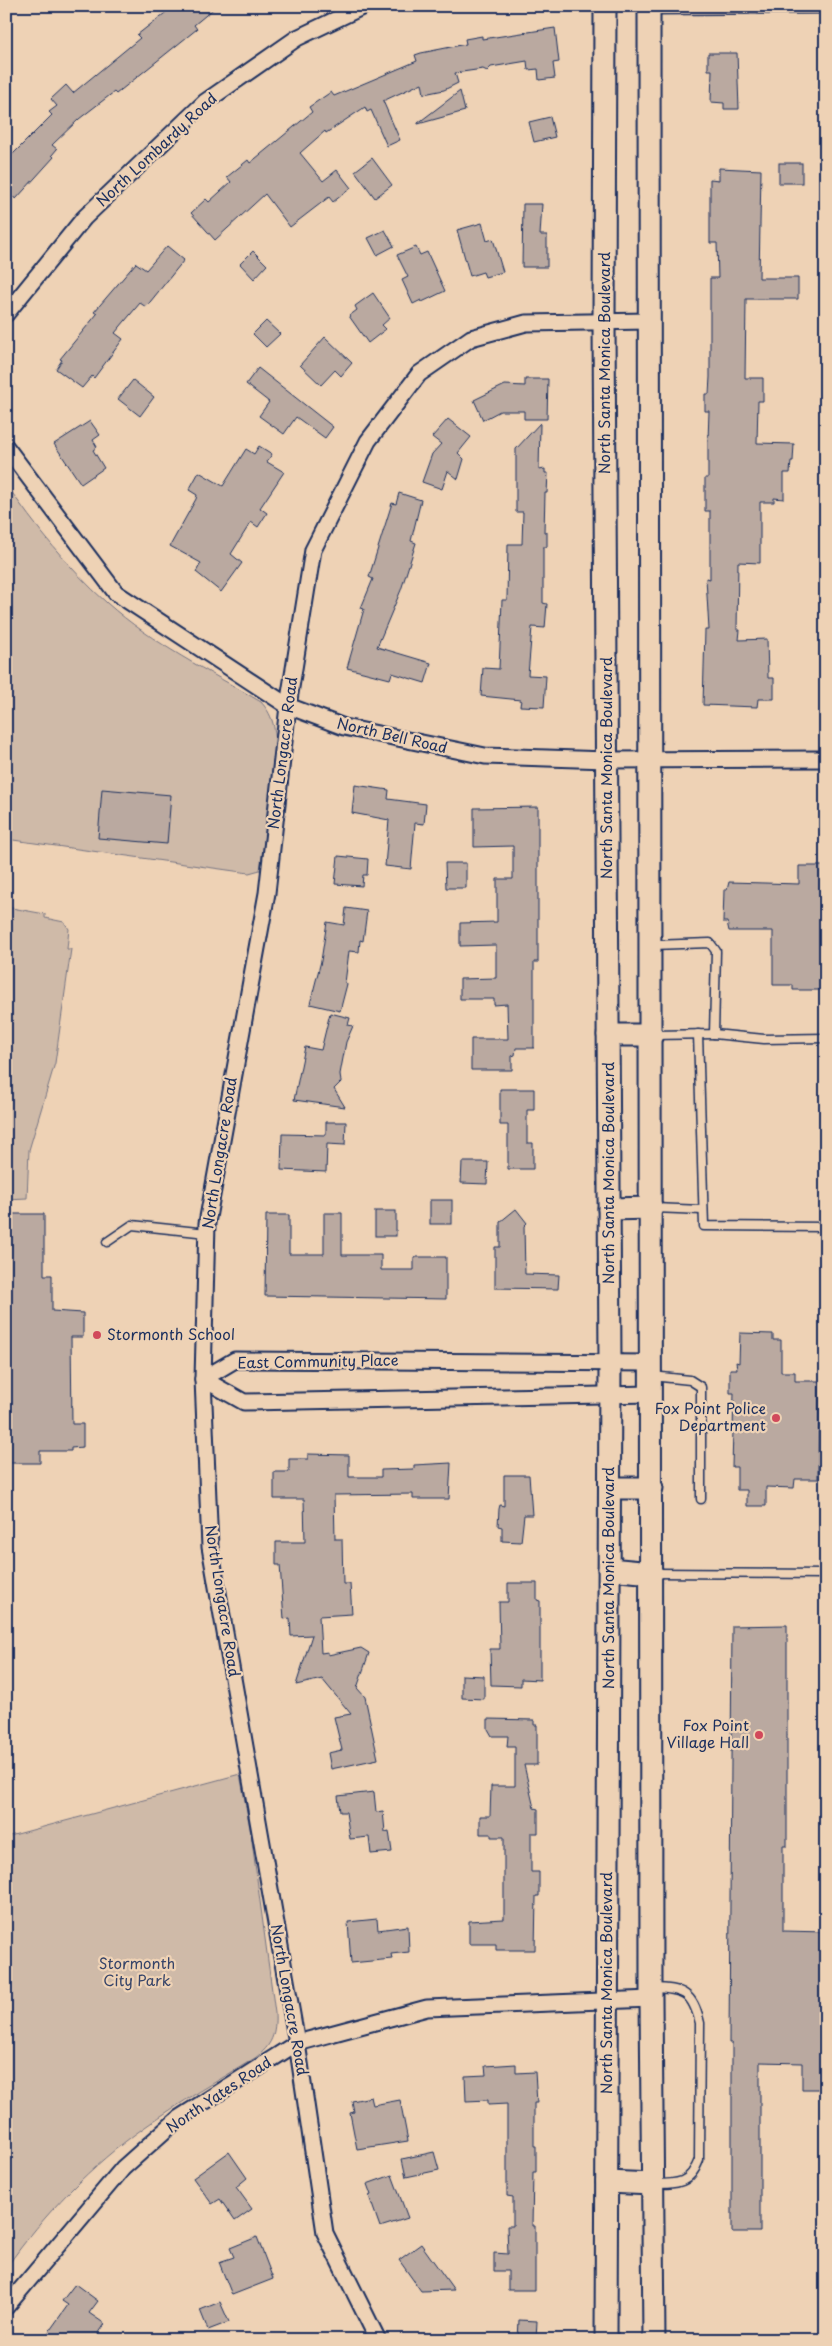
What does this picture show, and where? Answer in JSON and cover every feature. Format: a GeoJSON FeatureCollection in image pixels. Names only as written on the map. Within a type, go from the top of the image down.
{"type":"FeatureCollection","features":[{"type":"Feature","properties":{"kind":"street","name":"North Lombardy Road"},"geometry":{"type":"LineString","coordinates":[[6,314],[84,218],[205,102],[297,38],[364,6]]}},
{"type":"Feature","properties":{"kind":"street","name":"North Santa Monica Boulevard"},"geometry":{"type":"LineString","coordinates":[[605,6],[604,323],[610,1362],[606,2340]]}},
{"type":"Feature","properties":{"kind":"street"},"geometry":{"type":"LineString","coordinates":[[649,8],[652,945],[651,1994],[654,2340]]}},
{"type":"Feature","properties":{"kind":"street","name":"North Longacre Road"},"geometry":{"type":"LineString","coordinates":[[378,2340],[325,2233],[296,2042],[210,1547],[203,1380],[207,1233],[232,1081],[267,893],[288,706],[313,550],[368,441],[418,374],[471,338],[526,323],[649,321]]}},
{"type":"Feature","properties":{"kind":"street","name":"North Bell Road"},"geometry":{"type":"LineString","coordinates":[[6,447],[116,593],[288,706],[344,727],[485,756],[607,760],[826,759]]}},
{"type":"Feature","properties":{"kind":"street"},"geometry":{"type":"LineString","coordinates":[[608,1035],[652,1035]]}},
{"type":"Feature","properties":{"kind":"street"},"geometry":{"type":"LineString","coordinates":[[609,1209],[652,1208]]}},
{"type":"Feature","properties":{"kind":"street","name":"East Community Place"},"geometry":{"type":"LineString","coordinates":[[235,1360],[610,1362],[652,1378],[610,1394],[244,1402],[203,1380],[235,1360]]}},
{"type":"Feature","properties":{"kind":"street"},"geometry":{"type":"LineString","coordinates":[[610,1488],[652,1488]]}},
{"type":"Feature","properties":{"kind":"street"},"geometry":{"type":"LineString","coordinates":[[609,1569],[652,1573]]}},
{"type":"Feature","properties":{"kind":"street","name":"North Yates Road"},"geometry":{"type":"LineString","coordinates":[[6,2307],[122,2168],[179,2118],[296,2042],[427,2008],[607,1999],[651,1994]]}},
{"type":"Feature","properties":{"kind":"street"},"geometry":{"type":"LineString","coordinates":[[606,2182],[652,2184]]}},
{"type":"Feature","properties":{"kind":"lane"},"geometry":{"type":"LineString","coordinates":[[649,8],[826,9]]}},
{"type":"Feature","properties":{"kind":"lane"},"geometry":{"type":"LineString","coordinates":[[652,945],[710,943],[716,952],[714,1034]]}},
{"type":"Feature","properties":{"kind":"lane"},"geometry":{"type":"LineString","coordinates":[[698,1034],[704,1226],[826,1227]]}},
{"type":"Feature","properties":{"kind":"lane"},"geometry":{"type":"LineString","coordinates":[[652,1035],[714,1034],[764,1039],[826,1038]]}},
{"type":"Feature","properties":{"kind":"lane"},"geometry":{"type":"LineString","coordinates":[[652,1208],[702,1210]]}},
{"type":"Feature","properties":{"kind":"lane"},"geometry":{"type":"LineString","coordinates":[[107,1242],[132,1225],[207,1233]]}},
{"type":"Feature","properties":{"kind":"lane"},"geometry":{"type":"LineString","coordinates":[[652,1378],[690,1380],[701,1387],[701,1499]]}},
{"type":"Feature","properties":{"kind":"lane"},"geometry":{"type":"LineString","coordinates":[[652,1573],[826,1574]]}},
{"type":"Feature","properties":{"kind":"lane"},"geometry":{"type":"LineString","coordinates":[[651,1994],[676,1989],[688,1994],[695,2005],[700,2023],[699,2160],[695,2172],[684,2181],[652,2184]]}},
{"type":"Feature","properties":{"kind":"green space"},"geometry":{"type":"Polygon","coordinates":[[[6,484],[53,546],[79,576],[107,603],[162,644],[261,702],[266,708],[274,726],[276,754],[260,870],[249,873],[6,839],[6,484]]]}},
{"type":"Feature","properties":{"kind":"green space"},"geometry":{"type":"Polygon","coordinates":[[[6,907],[45,914],[45,918],[64,922],[69,929],[67,949],[71,949],[55,1063],[29,1150],[27,1198],[6,1199],[6,907]]]}},
{"type":"Feature","properties":{"kind":"green space","name":"Stormonth City Park"},"geometry":{"type":"Polygon","coordinates":[[[240,1774],[251,1834],[275,2013],[275,2027],[272,2038],[265,2049],[255,2058],[185,2100],[106,2157],[52,2210],[6,2268],[6,1837],[240,1774]]]}},
{"type":"Feature","properties":{"kind":"building"},"geometry":{"type":"Polygon","coordinates":[[[174,6],[217,6],[194,25],[197,29],[116,94],[114,92],[79,119],[52,145],[57,149],[52,155],[54,157],[16,199],[6,193],[6,161],[52,115],[49,112],[57,106],[51,99],[66,85],[73,93],[140,38],[137,35],[174,6]]]}},
{"type":"Feature","properties":{"kind":"building"},"geometry":{"type":"Polygon","coordinates":[[[555,28],[559,62],[553,63],[555,78],[539,80],[538,69],[528,70],[527,61],[491,67],[487,71],[483,69],[455,73],[458,83],[444,90],[424,94],[422,83],[383,101],[400,140],[387,146],[371,110],[367,112],[365,107],[326,133],[325,131],[300,153],[323,181],[337,170],[351,188],[333,202],[329,197],[290,227],[265,194],[215,240],[191,213],[206,199],[209,202],[231,182],[227,177],[248,160],[250,163],[277,141],[312,112],[309,107],[331,92],[334,96],[417,61],[415,55],[466,44],[465,39],[482,36],[482,39],[555,28]]]}},
{"type":"Feature","properties":{"kind":"building"},"geometry":{"type":"Polygon","coordinates":[[[708,53],[737,53],[739,109],[724,109],[724,103],[711,102],[712,70],[708,70],[708,53]]]}},
{"type":"Feature","properties":{"kind":"building"},"geometry":{"type":"Polygon","coordinates":[[[460,91],[465,111],[418,124],[418,123],[460,91]]]}},
{"type":"Feature","properties":{"kind":"building"},"geometry":{"type":"Polygon","coordinates":[[[550,117],[555,137],[534,142],[529,122],[550,117]]]}},
{"type":"Feature","properties":{"kind":"building"},"geometry":{"type":"Polygon","coordinates":[[[372,158],[392,185],[375,198],[355,171],[372,158]]]}},
{"type":"Feature","properties":{"kind":"building"},"geometry":{"type":"Polygon","coordinates":[[[779,163],[802,163],[802,183],[779,183],[779,163]]]}},
{"type":"Feature","properties":{"kind":"building"},"geometry":{"type":"Polygon","coordinates":[[[719,168],[761,170],[759,278],[798,278],[798,299],[746,299],[745,378],[763,378],[763,401],[758,401],[757,443],[794,444],[790,473],[784,473],[784,499],[774,498],[774,502],[760,502],[760,563],[738,562],[737,630],[740,630],[739,640],[767,639],[768,678],[774,678],[774,699],[758,699],[757,707],[703,705],[705,630],[709,630],[706,578],[710,579],[710,511],[705,511],[705,478],[708,478],[709,411],[705,411],[705,394],[709,394],[710,377],[710,278],[718,278],[717,243],[710,243],[710,179],[719,180],[719,168]]]}},
{"type":"Feature","properties":{"kind":"building"},"geometry":{"type":"Polygon","coordinates":[[[523,204],[542,204],[540,235],[547,235],[547,267],[522,267],[523,204]]]}},
{"type":"Feature","properties":{"kind":"building"},"geometry":{"type":"Polygon","coordinates":[[[482,223],[487,241],[493,239],[503,272],[485,277],[483,272],[470,276],[457,230],[482,223]]]}},
{"type":"Feature","properties":{"kind":"building"},"geometry":{"type":"Polygon","coordinates":[[[385,230],[394,246],[377,255],[368,238],[385,230]]]}},
{"type":"Feature","properties":{"kind":"building"},"geometry":{"type":"Polygon","coordinates":[[[167,246],[184,260],[146,307],[140,303],[115,333],[123,339],[94,378],[92,376],[82,388],[56,369],[62,360],[60,359],[97,314],[94,312],[136,263],[146,270],[167,246]]]}},
{"type":"Feature","properties":{"kind":"building"},"geometry":{"type":"Polygon","coordinates":[[[416,247],[420,255],[427,252],[445,291],[422,302],[421,300],[413,304],[402,280],[408,277],[397,255],[416,247]]]}},
{"type":"Feature","properties":{"kind":"building"},"geometry":{"type":"Polygon","coordinates":[[[253,251],[267,265],[254,279],[240,264],[253,251]]]}},
{"type":"Feature","properties":{"kind":"building"},"geometry":{"type":"Polygon","coordinates":[[[373,293],[390,318],[382,325],[386,329],[368,343],[349,316],[357,310],[355,306],[373,293]]]}},
{"type":"Feature","properties":{"kind":"building"},"geometry":{"type":"Polygon","coordinates":[[[266,321],[280,334],[266,347],[253,334],[266,321]]]}},
{"type":"Feature","properties":{"kind":"building"},"geometry":{"type":"Polygon","coordinates":[[[325,337],[352,363],[341,376],[335,370],[321,385],[300,365],[325,337]]]}},
{"type":"Feature","properties":{"kind":"building"},"geometry":{"type":"Polygon","coordinates":[[[258,368],[333,427],[325,438],[296,417],[284,434],[259,416],[269,402],[246,384],[258,368]]]}},
{"type":"Feature","properties":{"kind":"building"},"geometry":{"type":"Polygon","coordinates":[[[525,379],[548,379],[547,419],[524,419],[524,411],[500,411],[483,420],[474,400],[505,385],[525,386],[525,379]]]}},
{"type":"Feature","properties":{"kind":"building"},"geometry":{"type":"Polygon","coordinates":[[[133,380],[154,397],[140,416],[118,399],[133,380]]]}},
{"type":"Feature","properties":{"kind":"building"},"geometry":{"type":"Polygon","coordinates":[[[448,419],[471,437],[458,453],[464,459],[458,479],[448,471],[442,489],[422,482],[432,454],[441,444],[432,437],[448,419]]]}},
{"type":"Feature","properties":{"kind":"building"},"geometry":{"type":"Polygon","coordinates":[[[90,421],[100,435],[93,440],[97,447],[93,450],[104,468],[81,484],[54,444],[90,421]]]}},
{"type":"Feature","properties":{"kind":"building"},"geometry":{"type":"Polygon","coordinates":[[[540,423],[539,470],[545,469],[545,473],[548,473],[547,493],[545,493],[544,532],[547,532],[547,547],[543,547],[543,603],[547,604],[545,628],[532,627],[528,675],[546,676],[544,707],[520,706],[521,700],[481,696],[483,668],[499,669],[502,600],[507,600],[508,544],[522,544],[523,512],[516,512],[516,449],[540,423]]]}},
{"type":"Feature","properties":{"kind":"building"},"geometry":{"type":"Polygon","coordinates":[[[259,446],[272,454],[267,462],[284,472],[260,508],[267,513],[258,527],[251,522],[231,554],[242,563],[221,592],[196,572],[201,563],[170,546],[196,499],[197,495],[189,490],[199,472],[223,486],[246,449],[254,454],[259,446]]]}},
{"type":"Feature","properties":{"kind":"building"},"geometry":{"type":"Polygon","coordinates":[[[399,493],[421,500],[411,541],[416,543],[401,590],[377,647],[431,663],[425,683],[392,673],[390,679],[347,668],[364,609],[361,608],[373,579],[369,577],[392,503],[396,504],[399,493]]]}},
{"type":"Feature","properties":{"kind":"building"},"geometry":{"type":"Polygon","coordinates":[[[355,785],[389,790],[388,799],[426,804],[424,824],[415,823],[411,869],[385,866],[389,820],[352,813],[355,785]]]}},
{"type":"Feature","properties":{"kind":"building"},"geometry":{"type":"Polygon","coordinates":[[[102,789],[171,795],[167,844],[98,838],[102,789]]]}},
{"type":"Feature","properties":{"kind":"building"},"geometry":{"type":"Polygon","coordinates":[[[538,807],[538,962],[534,962],[534,1048],[516,1048],[515,1055],[512,1056],[512,1070],[471,1070],[471,1039],[508,1039],[507,1004],[494,1005],[494,999],[460,999],[460,979],[496,978],[496,945],[460,946],[460,923],[497,922],[497,879],[513,879],[513,846],[474,847],[474,808],[538,807]]]}},
{"type":"Feature","properties":{"kind":"building"},"geometry":{"type":"Polygon","coordinates":[[[338,856],[368,859],[367,875],[363,875],[362,886],[335,884],[338,856]]]}},
{"type":"Feature","properties":{"kind":"building"},"geometry":{"type":"Polygon","coordinates":[[[445,863],[466,863],[466,888],[446,888],[445,863]]]}},
{"type":"Feature","properties":{"kind":"building"},"geometry":{"type":"Polygon","coordinates":[[[799,866],[826,866],[826,990],[793,990],[793,985],[773,985],[773,931],[729,931],[727,922],[723,922],[724,890],[727,890],[729,882],[799,884],[799,866]]]}},
{"type":"Feature","properties":{"kind":"building"},"geometry":{"type":"Polygon","coordinates":[[[346,908],[367,911],[363,941],[360,940],[359,952],[349,951],[345,983],[347,984],[340,1011],[310,1004],[321,961],[327,922],[344,925],[346,908]]]}},
{"type":"Feature","properties":{"kind":"building"},"geometry":{"type":"Polygon","coordinates":[[[330,1013],[350,1018],[348,1025],[353,1026],[346,1042],[340,1074],[341,1082],[334,1089],[345,1107],[294,1100],[305,1047],[321,1050],[330,1013]]]}},
{"type":"Feature","properties":{"kind":"building"},"geometry":{"type":"Polygon","coordinates":[[[500,1089],[534,1089],[534,1110],[527,1110],[527,1143],[533,1143],[533,1169],[508,1169],[508,1125],[500,1125],[500,1089]]]}},
{"type":"Feature","properties":{"kind":"building"},"geometry":{"type":"Polygon","coordinates":[[[326,1122],[346,1122],[345,1145],[327,1144],[326,1172],[281,1170],[282,1134],[326,1135],[326,1122]]]}},
{"type":"Feature","properties":{"kind":"building"},"geometry":{"type":"Polygon","coordinates":[[[462,1162],[488,1162],[487,1184],[461,1183],[462,1162]]]}},
{"type":"Feature","properties":{"kind":"building"},"geometry":{"type":"Polygon","coordinates":[[[430,1200],[452,1200],[452,1224],[430,1224],[430,1200]]]}},
{"type":"Feature","properties":{"kind":"building"},"geometry":{"type":"Polygon","coordinates":[[[516,1209],[527,1223],[524,1226],[525,1274],[559,1275],[558,1289],[495,1288],[495,1247],[500,1247],[500,1222],[516,1209]]]}},
{"type":"Feature","properties":{"kind":"building"},"geometry":{"type":"Polygon","coordinates":[[[375,1211],[396,1211],[396,1236],[375,1236],[375,1211]]]}},
{"type":"Feature","properties":{"kind":"building"},"geometry":{"type":"Polygon","coordinates":[[[324,1213],[342,1213],[342,1255],[381,1255],[381,1270],[414,1270],[414,1257],[446,1257],[446,1299],[265,1296],[266,1215],[289,1215],[289,1254],[324,1254],[324,1213]]]}},
{"type":"Feature","properties":{"kind":"building"},"geometry":{"type":"Polygon","coordinates":[[[6,1214],[44,1214],[44,1275],[52,1275],[52,1311],[83,1313],[83,1337],[71,1337],[72,1424],[83,1424],[83,1447],[71,1448],[71,1451],[40,1451],[40,1463],[6,1463],[6,1214]]]}},
{"type":"Feature","properties":{"kind":"building","name":"Fox Point Police Department"},"geometry":{"type":"Polygon","coordinates":[[[740,1333],[773,1334],[773,1340],[781,1340],[781,1372],[795,1372],[795,1381],[819,1381],[818,1479],[795,1479],[794,1488],[766,1487],[766,1506],[747,1506],[747,1490],[737,1490],[737,1467],[732,1467],[734,1393],[730,1393],[730,1369],[737,1369],[736,1362],[739,1363],[740,1333]]]}},
{"type":"Feature","properties":{"kind":"building"},"geometry":{"type":"Polygon","coordinates":[[[308,1454],[349,1455],[349,1477],[381,1477],[381,1470],[414,1469],[414,1465],[451,1463],[449,1499],[413,1499],[413,1494],[334,1495],[335,1539],[342,1539],[343,1584],[350,1584],[352,1614],[319,1616],[321,1653],[328,1652],[328,1655],[361,1648],[369,1653],[357,1688],[365,1697],[378,1759],[331,1769],[328,1753],[342,1750],[334,1717],[351,1714],[322,1679],[296,1685],[312,1635],[291,1636],[290,1618],[284,1619],[280,1565],[276,1565],[276,1542],[305,1542],[304,1499],[274,1499],[274,1472],[289,1472],[289,1459],[308,1459],[308,1454]]]}},
{"type":"Feature","properties":{"kind":"building"},"geometry":{"type":"Polygon","coordinates":[[[504,1475],[529,1475],[532,1515],[524,1515],[521,1542],[502,1541],[502,1527],[498,1526],[500,1505],[504,1506],[504,1475]]]}},
{"type":"Feature","properties":{"kind":"building"},"geometry":{"type":"Polygon","coordinates":[[[508,1583],[537,1583],[537,1600],[540,1601],[540,1680],[521,1679],[521,1686],[491,1685],[490,1649],[500,1649],[499,1602],[508,1602],[508,1583]]]}},
{"type":"Feature","properties":{"kind":"building","name":"Fox Point Village Hall"},"geometry":{"type":"Polygon","coordinates":[[[787,1625],[787,1846],[783,1846],[783,1931],[826,1932],[826,2089],[802,2089],[802,2063],[760,2062],[760,2232],[732,2232],[732,2043],[729,2043],[732,1626],[787,1625]]]}},
{"type":"Feature","properties":{"kind":"building"},"geometry":{"type":"Polygon","coordinates":[[[462,1675],[484,1676],[484,1699],[462,1698],[462,1675]]]}},
{"type":"Feature","properties":{"kind":"building"},"geometry":{"type":"Polygon","coordinates":[[[488,1719],[534,1720],[534,1725],[537,1725],[537,1765],[524,1765],[534,1808],[538,1809],[538,1833],[531,1833],[531,1872],[539,1872],[539,1896],[536,1896],[535,1950],[496,1950],[496,1944],[469,1944],[469,1921],[504,1919],[504,1837],[491,1837],[491,1834],[480,1834],[480,1816],[490,1816],[491,1786],[515,1786],[515,1747],[507,1747],[508,1736],[492,1736],[488,1729],[488,1719]]]}},
{"type":"Feature","properties":{"kind":"building"},"geometry":{"type":"Polygon","coordinates":[[[374,1792],[376,1812],[383,1811],[385,1832],[389,1831],[392,1852],[371,1854],[369,1837],[350,1839],[346,1812],[340,1812],[338,1796],[374,1792]]]}},
{"type":"Feature","properties":{"kind":"building"},"geometry":{"type":"Polygon","coordinates":[[[377,1919],[378,1930],[408,1926],[409,1952],[391,1954],[392,1959],[351,1963],[348,1922],[377,1919]]]}},
{"type":"Feature","properties":{"kind":"building"},"geometry":{"type":"Polygon","coordinates":[[[516,2064],[516,2073],[535,2072],[537,2103],[534,2103],[534,2146],[536,2146],[536,2172],[533,2172],[532,2226],[535,2226],[535,2290],[508,2290],[508,2271],[494,2271],[494,2253],[508,2254],[507,2226],[513,2226],[513,2197],[507,2196],[507,2104],[488,2105],[488,2100],[466,2101],[465,2076],[486,2075],[485,2066],[516,2064]]]}},
{"type":"Feature","properties":{"kind":"building"},"geometry":{"type":"Polygon","coordinates":[[[371,2097],[373,2105],[400,2100],[408,2141],[357,2149],[350,2113],[354,2112],[352,2101],[371,2097]]]}},
{"type":"Feature","properties":{"kind":"building"},"geometry":{"type":"Polygon","coordinates":[[[229,2152],[247,2178],[236,2187],[252,2209],[235,2221],[220,2199],[212,2204],[193,2178],[229,2152]]]}},
{"type":"Feature","properties":{"kind":"building"},"geometry":{"type":"Polygon","coordinates":[[[434,2152],[439,2170],[406,2177],[402,2159],[434,2152]]]}},
{"type":"Feature","properties":{"kind":"building"},"geometry":{"type":"Polygon","coordinates":[[[392,2175],[408,2218],[380,2227],[369,2196],[371,2195],[367,2184],[392,2175]]]}},
{"type":"Feature","properties":{"kind":"building"},"geometry":{"type":"Polygon","coordinates":[[[257,2237],[273,2279],[232,2295],[219,2262],[234,2257],[230,2248],[257,2237]]]}},
{"type":"Feature","properties":{"kind":"building"},"geometry":{"type":"Polygon","coordinates":[[[421,2244],[454,2290],[421,2291],[399,2260],[421,2244]]]}},
{"type":"Feature","properties":{"kind":"building"},"geometry":{"type":"Polygon","coordinates":[[[75,2284],[98,2301],[89,2313],[105,2324],[94,2340],[43,2340],[68,2305],[62,2301],[75,2284]]]}},
{"type":"Feature","properties":{"kind":"building"},"geometry":{"type":"Polygon","coordinates":[[[220,2302],[229,2322],[208,2330],[200,2310],[220,2302]]]}},
{"type":"Feature","properties":{"kind":"building"},"geometry":{"type":"Polygon","coordinates":[[[519,2320],[537,2321],[536,2340],[518,2340],[519,2320]]]}},
{"type":"Feature","properties":{"kind":"place","name":"Stormonth School"},"geometry":{"type":"Point","coordinates":[97,1335]}},
{"type":"Feature","properties":{"kind":"place","name":"Fox Point Police Department"},"geometry":{"type":"Point","coordinates":[776,1418]}},
{"type":"Feature","properties":{"kind":"place","name":"Fox Point Village Hall"},"geometry":{"type":"Point","coordinates":[759,1735]}}]}
